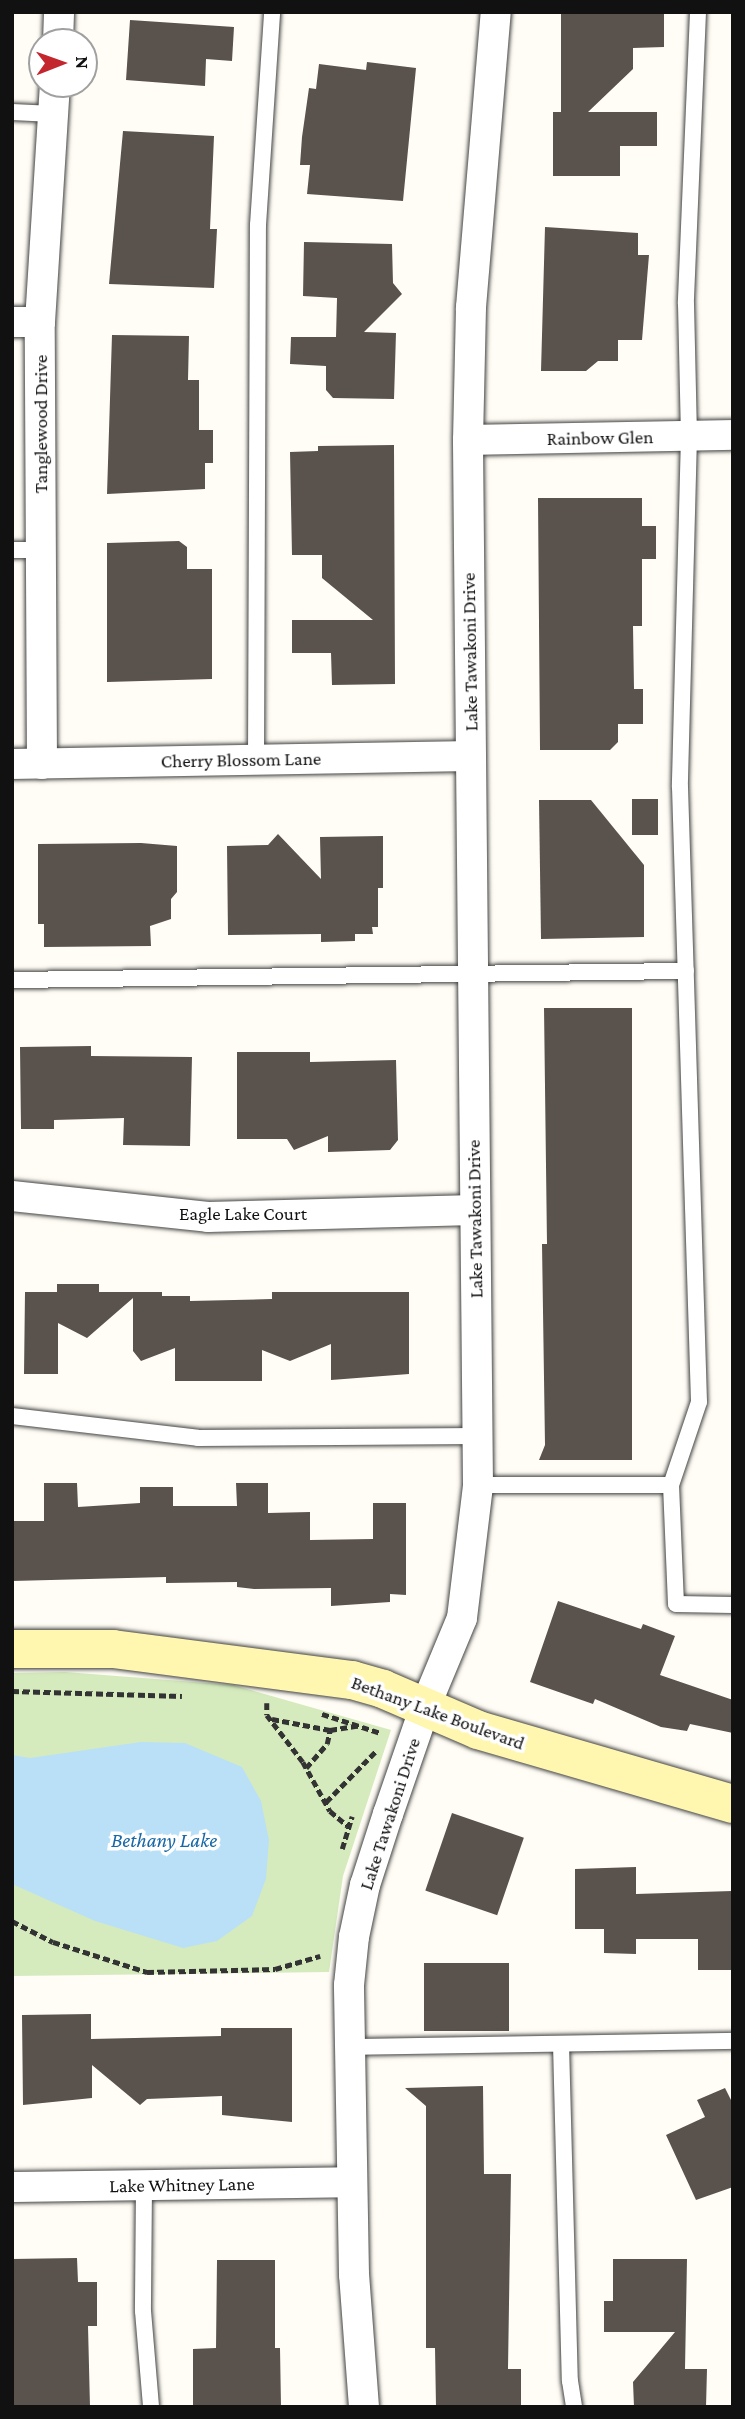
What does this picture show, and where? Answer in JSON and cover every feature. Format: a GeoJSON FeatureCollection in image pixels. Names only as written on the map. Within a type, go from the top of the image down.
{"type":"FeatureCollection","features":[{"type":"Feature","properties":{"kind":"street","name":"Lake Tawakoni Drive"},"geometry":{"type":"LineString","coordinates":[[364,2407],[358,2370],[349,1986],[365,1885],[425,1707],[462,1618],[478,1485],[468,440],[471,307],[496,12]]}},
{"type":"Feature","properties":{"kind":"street","name":"Tanglewood Drive"},"geometry":{"type":"LineString","coordinates":[[42,764],[27,550],[26,322],[54,98]]}},
{"type":"Feature","properties":{"kind":"street","name":"Rainbow Glen"},"geometry":{"type":"LineString","coordinates":[[468,440],[733,435]]}},
{"type":"Feature","properties":{"kind":"street","name":"Cherry Blossom Lane"},"geometry":{"type":"LineString","coordinates":[[12,764],[471,756]]}},
{"type":"Feature","properties":{"kind":"street","name":"Eagle Lake Court"},"geometry":{"type":"LineString","coordinates":[[12,1196],[208,1217],[475,1210]]}},
{"type":"Feature","properties":{"kind":"street","name":"Bethany Lake Boulevard"},"geometry":{"type":"LineString","coordinates":[[12,1649],[113,1649],[276,1667],[352,1680],[478,1730],[589,1766],[733,1804]]}},
{"type":"Feature","properties":{"kind":"street","name":"Lake Whitney Lane"},"geometry":{"type":"LineString","coordinates":[[12,2187],[352,2182]]}},
{"type":"Feature","properties":{"kind":"lane"},"geometry":{"type":"LineString","coordinates":[[256,760],[258,225],[272,12]]}},
{"type":"Feature","properties":{"kind":"lane"},"geometry":{"type":"LineString","coordinates":[[698,12],[686,304],[689,436],[680,787],[699,1402],[671,1485],[676,1604],[733,1605]]}},
{"type":"Feature","properties":{"kind":"lane"},"geometry":{"type":"LineString","coordinates":[[12,113],[53,114]]}},
{"type":"Feature","properties":{"kind":"lane"},"geometry":{"type":"LineString","coordinates":[[12,980],[686,971]]}},
{"type":"Feature","properties":{"kind":"lane"},"geometry":{"type":"LineString","coordinates":[[12,1416],[198,1438],[477,1436]]}},
{"type":"Feature","properties":{"kind":"lane"},"geometry":{"type":"LineString","coordinates":[[478,1485],[671,1485]]}},
{"type":"Feature","properties":{"kind":"lane"},"geometry":{"type":"LineString","coordinates":[[349,2047],[733,2041]]}},
{"type":"Feature","properties":{"kind":"lane"},"geometry":{"type":"LineString","coordinates":[[561,2043],[570,2381],[574,2407]]}},
{"type":"Feature","properties":{"kind":"lane"},"geometry":{"type":"LineString","coordinates":[[144,2186],[143,2311],[151,2407]]}},
{"type":"Feature","properties":{"kind":"path"},"geometry":{"type":"LineString","coordinates":[[12,1691],[187,1696]]}},
{"type":"Feature","properties":{"kind":"path"},"geometry":{"type":"LineString","coordinates":[[253,1701],[277,1704]]}},
{"type":"Feature","properties":{"kind":"path"},"geometry":{"type":"LineString","coordinates":[[267,1702],[269,1717],[306,1768],[336,1818],[348,1826]]}},
{"type":"Feature","properties":{"kind":"path"},"geometry":{"type":"LineString","coordinates":[[309,1710],[382,1730],[368,1774]]}},
{"type":"Feature","properties":{"kind":"path"},"geometry":{"type":"LineString","coordinates":[[269,1717],[301,1727],[330,1730],[361,1725]]}},
{"type":"Feature","properties":{"kind":"path"},"geometry":{"type":"LineString","coordinates":[[306,1768],[319,1757],[330,1730]]}},
{"type":"Feature","properties":{"kind":"path"},"geometry":{"type":"LineString","coordinates":[[326,1802],[376,1751]]}},
{"type":"Feature","properties":{"kind":"path"},"geometry":{"type":"LineString","coordinates":[[340,1857],[353,1813]]}},
{"type":"Feature","properties":{"kind":"path"},"geometry":{"type":"LineString","coordinates":[[12,1921],[53,1942],[146,1972],[275,1969],[320,1958],[322,1945]]}},
{"type":"Feature","properties":{"kind":"green space"},"geometry":{"type":"Polygon","coordinates":[[[65,1672],[233,1685],[391,1730],[343,1876],[329,1972],[12,1976],[12,1673],[65,1672]]]}},
{"type":"Feature","properties":{"kind":"water","name":"Bethany Lake"},"geometry":{"type":"Polygon","coordinates":[[[141,1742],[185,1743],[242,1767],[261,1801],[269,1840],[266,1879],[252,1916],[217,1941],[183,1948],[95,1921],[12,1884],[12,1755],[30,1758],[141,1742]]]}},
{"type":"Feature","properties":{"kind":"building"},"geometry":{"type":"Polygon","coordinates":[[[561,14],[664,14],[664,47],[633,48],[633,69],[588,112],[657,112],[657,146],[620,146],[620,176],[553,176],[553,112],[561,112],[561,14]]]}},
{"type":"Feature","properties":{"kind":"building"},"geometry":{"type":"Polygon","coordinates":[[[130,20],[234,27],[232,61],[206,59],[205,86],[126,80],[130,20]]]}},
{"type":"Feature","properties":{"kind":"building"},"geometry":{"type":"Polygon","coordinates":[[[367,62],[416,68],[403,201],[307,194],[310,165],[300,165],[302,137],[309,88],[316,89],[319,64],[366,70],[367,62]]]}},
{"type":"Feature","properties":{"kind":"building"},"geometry":{"type":"Polygon","coordinates":[[[123,131],[214,136],[210,229],[217,229],[214,288],[109,284],[123,131]]]}},
{"type":"Feature","properties":{"kind":"building"},"geometry":{"type":"Polygon","coordinates":[[[545,227],[638,233],[638,255],[649,255],[642,340],[618,340],[618,361],[598,361],[586,371],[541,371],[545,227]]]}},
{"type":"Feature","properties":{"kind":"building"},"geometry":{"type":"Polygon","coordinates":[[[304,242],[392,244],[393,283],[402,294],[364,332],[396,333],[394,399],[333,398],[326,390],[326,366],[290,364],[291,337],[336,337],[337,298],[303,296],[304,242]]]}},
{"type":"Feature","properties":{"kind":"building"},"geometry":{"type":"Polygon","coordinates":[[[112,335],[189,336],[188,380],[199,380],[199,430],[213,430],[213,463],[205,463],[205,489],[107,494],[112,335]]]}},
{"type":"Feature","properties":{"kind":"building"},"geometry":{"type":"Polygon","coordinates":[[[394,445],[395,684],[332,685],[331,653],[292,653],[292,620],[373,620],[322,578],[322,555],[292,555],[290,452],[318,451],[318,446],[394,445]]]}},
{"type":"Feature","properties":{"kind":"building"},"geometry":{"type":"Polygon","coordinates":[[[538,498],[642,498],[642,526],[656,526],[656,559],[642,559],[642,626],[633,626],[634,689],[643,689],[643,724],[618,724],[618,742],[610,750],[540,750],[538,498]]]}},
{"type":"Feature","properties":{"kind":"building"},"geometry":{"type":"Polygon","coordinates":[[[179,541],[187,547],[187,569],[212,569],[212,679],[107,682],[107,543],[179,541]]]}},
{"type":"Feature","properties":{"kind":"building"},"geometry":{"type":"Polygon","coordinates":[[[632,799],[658,799],[658,835],[632,835],[632,799]]]}},
{"type":"Feature","properties":{"kind":"building"},"geometry":{"type":"Polygon","coordinates":[[[539,800],[591,800],[644,865],[644,937],[541,939],[539,800]]]}},
{"type":"Feature","properties":{"kind":"building"},"geometry":{"type":"Polygon","coordinates":[[[278,834],[321,879],[320,837],[383,836],[383,888],[378,888],[378,927],[372,927],[373,934],[355,934],[355,941],[321,942],[321,934],[228,935],[227,846],[268,845],[278,834]]]}},
{"type":"Feature","properties":{"kind":"building"},"geometry":{"type":"Polygon","coordinates":[[[141,843],[177,846],[177,892],[171,899],[171,919],[150,926],[151,946],[44,947],[44,924],[38,924],[38,844],[141,843]]]}},
{"type":"Feature","properties":{"kind":"building"},"geometry":{"type":"Polygon","coordinates":[[[544,1008],[632,1008],[632,1460],[539,1460],[545,1445],[542,1244],[547,1244],[544,1008]]]}},
{"type":"Feature","properties":{"kind":"building"},"geometry":{"type":"Polygon","coordinates":[[[91,1046],[91,1056],[192,1057],[190,1146],[123,1145],[124,1118],[54,1120],[54,1129],[21,1129],[20,1047],[91,1046]]]}},
{"type":"Feature","properties":{"kind":"building"},"geometry":{"type":"Polygon","coordinates":[[[237,1052],[310,1052],[310,1062],[396,1060],[398,1140],[390,1150],[328,1152],[328,1136],[294,1150],[287,1139],[237,1139],[237,1052]]]}},
{"type":"Feature","properties":{"kind":"building"},"geometry":{"type":"Polygon","coordinates":[[[57,1284],[99,1284],[99,1292],[162,1292],[162,1296],[190,1296],[190,1301],[272,1299],[272,1292],[409,1292],[409,1374],[331,1380],[331,1344],[290,1361],[262,1350],[262,1381],[175,1381],[175,1348],[141,1361],[133,1351],[133,1298],[87,1338],[58,1323],[58,1374],[24,1374],[25,1292],[57,1292],[57,1284]]]}},
{"type":"Feature","properties":{"kind":"building"},"geometry":{"type":"Polygon","coordinates":[[[44,1483],[77,1483],[78,1507],[140,1503],[140,1487],[173,1487],[173,1506],[237,1506],[236,1483],[268,1483],[268,1513],[310,1512],[310,1540],[373,1539],[373,1503],[406,1503],[406,1595],[390,1594],[390,1602],[331,1606],[331,1588],[254,1589],[237,1587],[237,1582],[166,1583],[166,1577],[12,1581],[12,1521],[44,1521],[44,1483]]]}},
{"type":"Feature","properties":{"kind":"building"},"geometry":{"type":"Polygon","coordinates":[[[558,1601],[641,1629],[643,1624],[675,1636],[660,1675],[733,1700],[733,1733],[690,1724],[687,1731],[661,1727],[595,1699],[593,1704],[530,1682],[558,1601]]]}},
{"type":"Feature","properties":{"kind":"building"},"geometry":{"type":"Polygon","coordinates":[[[452,1813],[524,1838],[497,1915],[425,1891],[452,1813]]]}},
{"type":"Feature","properties":{"kind":"building"},"geometry":{"type":"Polygon","coordinates":[[[636,1867],[636,1894],[732,1891],[731,1970],[698,1970],[698,1939],[636,1939],[636,1954],[604,1953],[604,1929],[575,1929],[575,1869],[636,1867]]]}},
{"type":"Feature","properties":{"kind":"building"},"geometry":{"type":"Polygon","coordinates":[[[424,1963],[509,1963],[509,2031],[424,2031],[424,1963]]]}},
{"type":"Feature","properties":{"kind":"building"},"geometry":{"type":"Polygon","coordinates":[[[91,2014],[91,2039],[221,2036],[221,2028],[292,2028],[292,2122],[222,2115],[222,2096],[147,2099],[140,2105],[92,2065],[92,2098],[23,2105],[22,2015],[91,2014]]]}},
{"type":"Feature","properties":{"kind":"building"},"geometry":{"type":"Polygon","coordinates":[[[483,2086],[484,2174],[511,2174],[508,2369],[521,2369],[521,2407],[436,2407],[435,2348],[426,2348],[426,2106],[405,2088],[483,2086]]]}},
{"type":"Feature","properties":{"kind":"building"},"geometry":{"type":"Polygon","coordinates":[[[725,2088],[733,2104],[733,2187],[696,2200],[666,2135],[705,2117],[697,2100],[725,2088]]]}},
{"type":"Feature","properties":{"kind":"building"},"geometry":{"type":"Polygon","coordinates":[[[77,2258],[78,2282],[97,2282],[97,2326],[88,2326],[90,2407],[12,2407],[12,2259],[77,2258]]]}},
{"type":"Feature","properties":{"kind":"building"},"geometry":{"type":"Polygon","coordinates":[[[613,2259],[687,2259],[685,2369],[707,2369],[706,2407],[634,2407],[633,2382],[675,2332],[604,2332],[604,2301],[613,2301],[613,2259]]]}},
{"type":"Feature","properties":{"kind":"building"},"geometry":{"type":"Polygon","coordinates":[[[217,2260],[275,2260],[275,2348],[280,2348],[281,2407],[193,2407],[193,2349],[216,2348],[217,2260]]]}}]}
